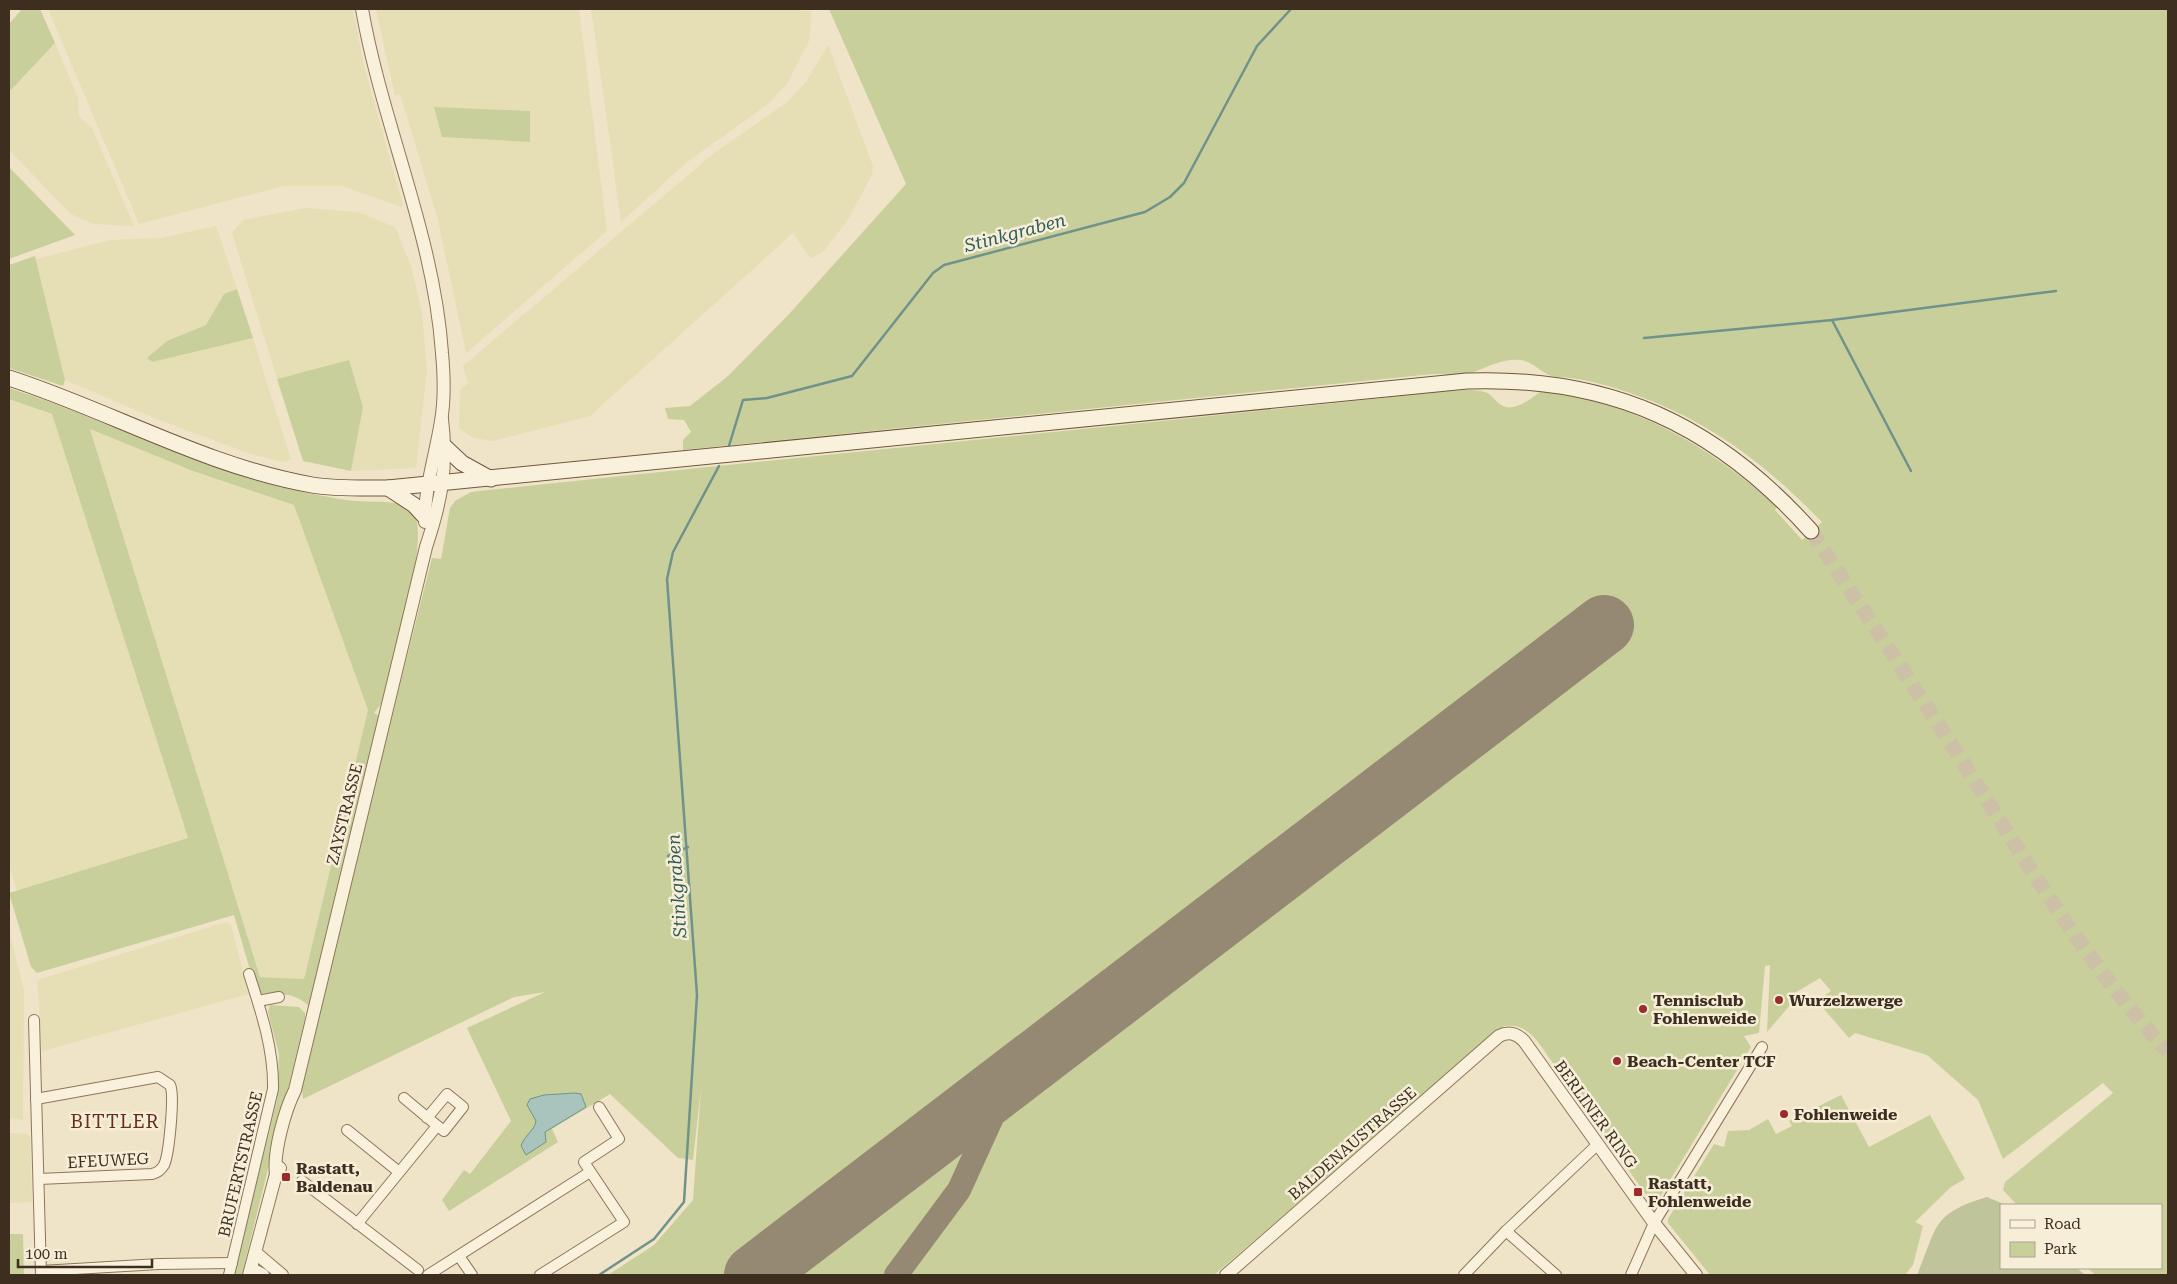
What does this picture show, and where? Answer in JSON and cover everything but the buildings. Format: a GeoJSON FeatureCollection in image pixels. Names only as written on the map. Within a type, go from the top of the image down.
{"type":"FeatureCollection","features":[{"type":"Feature","properties":{"kind":"main road"},"geometry":{"type":"LineString","coordinates":[[9,378],[78,402],[231,465],[314,485],[388,488],[436,485],[1442,383],[1498,380],[1558,384],[1650,411],[1682,426],[1726,452],[1747,468],[1791,508],[1811,531]]}},
{"type":"Feature","properties":{"kind":"main road"},"geometry":{"type":"LineString","coordinates":[[446,448],[462,463],[491,479]]}},
{"type":"Feature","properties":{"kind":"main road"},"geometry":{"type":"LineString","coordinates":[[388,488],[414,505],[425,517]]}},
{"type":"Feature","properties":{"kind":"street"},"geometry":{"type":"LineString","coordinates":[[362,9],[376,73],[424,248],[436,300],[442,351],[442,419],[436,485]]}},
{"type":"Feature","properties":{"kind":"street"},"geometry":{"type":"LineString","coordinates":[[436,485],[446,448],[442,419]]}},
{"type":"Feature","properties":{"kind":"street","name":"ZAYSTRASSE"},"geometry":{"type":"LineString","coordinates":[[426,547],[425,517],[436,485]]}},
{"type":"Feature","properties":{"kind":"street","name":"ZAYSTRASSE"},"geometry":{"type":"LineString","coordinates":[[254,1274],[256,1253],[276,1174],[284,1156],[296,1101],[295,1090],[426,547],[436,518],[436,485]]}},
{"type":"Feature","properties":{"kind":"street","name":"BRUFERTSTRASSE"},"geometry":{"type":"LineString","coordinates":[[229,1275],[273,1089],[274,1073],[270,1051],[250,974]]}},
{"type":"Feature","properties":{"kind":"street"},"geometry":{"type":"LineString","coordinates":[[258,1001],[279,997]]}},
{"type":"Feature","properties":{"kind":"street"},"geometry":{"type":"LineString","coordinates":[[34,1020],[40,1179],[41,1273],[159,1264],[232,1262]]}},
{"type":"Feature","properties":{"kind":"street","name":"BERLINER RING"},"geometry":{"type":"LineString","coordinates":[[1499,1036],[1514,1034],[1524,1041],[1654,1223],[1696,1275]]}},
{"type":"Feature","properties":{"kind":"street","name":"BALDENAUSTRASSE"},"geometry":{"type":"LineString","coordinates":[[1226,1275],[1499,1036]]}},
{"type":"Feature","properties":{"kind":"street"},"geometry":{"type":"LineString","coordinates":[[1631,1275],[1654,1223],[1762,1047]]}},
{"type":"Feature","properties":{"kind":"street","name":"EFEUWEG"},"geometry":{"type":"LineString","coordinates":[[36,1098],[149,1077],[165,1080],[172,1090],[173,1096],[166,1159],[158,1172],[152,1174],[40,1179]]}},
{"type":"Feature","properties":{"kind":"street"},"geometry":{"type":"LineString","coordinates":[[404,1098],[427,1118],[444,1131],[463,1107],[447,1094],[427,1118]]}},
{"type":"Feature","properties":{"kind":"street"},"geometry":{"type":"LineString","coordinates":[[540,1275],[624,1222],[584,1162],[619,1138],[599,1107]]}},
{"type":"Feature","properties":{"kind":"street"},"geometry":{"type":"LineString","coordinates":[[357,1224],[437,1126]]}},
{"type":"Feature","properties":{"kind":"street"},"geometry":{"type":"LineString","coordinates":[[347,1130],[399,1172]]}},
{"type":"Feature","properties":{"kind":"street"},"geometry":{"type":"LineString","coordinates":[[1464,1275],[1506,1231],[1598,1144]]}},
{"type":"Feature","properties":{"kind":"street"},"geometry":{"type":"LineString","coordinates":[[302,1181],[421,1274],[459,1256],[590,1172]]}},
{"type":"Feature","properties":{"kind":"street"},"geometry":{"type":"LineString","coordinates":[[1506,1231],[1556,1275]]}},
{"type":"Feature","properties":{"kind":"street"},"geometry":{"type":"LineString","coordinates":[[256,1253],[282,1275]]}},
{"type":"Feature","properties":{"kind":"street"},"geometry":{"type":"LineString","coordinates":[[459,1256],[472,1275]]}},
{"type":"Feature","properties":{"kind":"shaded area"},"geometry":{"type":"Polygon","coordinates":[[[48,9],[353,9],[363,62],[403,205],[401,207],[343,186],[284,186],[139,224],[48,9]]]}},
{"type":"Feature","properties":{"kind":"shaded area"},"geometry":{"type":"Polygon","coordinates":[[[376,9],[579,9],[607,231],[466,353],[438,220],[400,94],[395,96],[376,9]]]}},
{"type":"Feature","properties":{"kind":"shaded area"},"geometry":{"type":"Polygon","coordinates":[[[590,9],[777,9],[811,11],[810,39],[787,84],[768,104],[686,163],[621,222],[590,9]]]}},
{"type":"Feature","properties":{"kind":"shaded area"},"geometry":{"type":"Polygon","coordinates":[[[55,43],[78,98],[79,117],[92,128],[134,226],[93,224],[71,214],[9,150],[9,92],[55,43]]]}},
{"type":"Feature","properties":{"kind":"shaded area"},"geometry":{"type":"Polygon","coordinates":[[[828,45],[873,166],[872,175],[849,218],[824,251],[811,259],[793,233],[590,416],[493,441],[473,438],[459,428],[460,390],[468,383],[463,366],[713,154],[786,103],[806,82],[828,45]]]}},
{"type":"Feature","properties":{"kind":"shaded area"},"geometry":{"type":"Polygon","coordinates":[[[305,208],[358,212],[395,227],[411,266],[422,312],[427,371],[416,468],[351,471],[363,407],[349,361],[277,379],[232,233],[243,220],[305,208]]]}},
{"type":"Feature","properties":{"kind":"shaded area"},"geometry":{"type":"Polygon","coordinates":[[[216,226],[237,289],[224,294],[206,325],[167,341],[148,358],[152,362],[253,338],[291,460],[282,462],[248,453],[157,419],[65,380],[36,259],[110,240],[161,238],[216,226]]]}},
{"type":"Feature","properties":{"kind":"shaded area"},"geometry":{"type":"Polygon","coordinates":[[[9,399],[52,414],[188,839],[17,891],[9,865],[9,399]]]}},
{"type":"Feature","properties":{"kind":"shaded area"},"geometry":{"type":"Polygon","coordinates":[[[90,428],[193,471],[294,505],[368,710],[304,979],[260,977],[90,428]]]}},
{"type":"Feature","properties":{"kind":"shaded area"},"geometry":{"type":"Polygon","coordinates":[[[226,922],[231,925],[249,994],[42,1051],[37,980],[226,922]]]}},
{"type":"Feature","properties":{"kind":"shaded area"},"geometry":{"type":"Polygon","coordinates":[[[9,931],[24,990],[23,1120],[9,1118],[9,931]]]}},
{"type":"Feature","properties":{"kind":"shaded area"},"geometry":{"type":"Polygon","coordinates":[[[9,1133],[27,1134],[30,1137],[32,1202],[9,1203],[9,1133]]]}},
{"type":"Feature","properties":{"kind":"green space"},"geometry":{"type":"Polygon","coordinates":[[[22,9],[40,9],[55,43],[9,92],[9,24],[22,9]]]}},
{"type":"Feature","properties":{"kind":"green space"},"geometry":{"type":"Polygon","coordinates":[[[829,9],[2168,9],[2168,1275],[2096,1275],[2088,1269],[2162,1269],[2162,1204],[2016,1204],[2003,1190],[2005,1182],[2113,1093],[2103,1083],[2003,1159],[1978,1100],[1927,1055],[1855,1033],[1849,1038],[1817,1001],[1831,991],[1820,978],[1788,997],[1791,1004],[1767,1032],[1770,965],[1765,966],[1759,1033],[1744,1036],[1751,1047],[1658,1200],[1649,1199],[1538,1042],[1527,1031],[1519,1027],[1504,1026],[1214,1275],[608,1275],[654,1245],[693,1200],[701,1088],[693,1160],[678,1158],[610,1094],[552,1129],[558,1142],[449,1211],[442,1200],[464,1170],[470,1174],[511,1121],[467,1028],[545,992],[514,997],[303,1099],[302,1089],[372,795],[432,558],[441,559],[450,508],[455,501],[471,492],[1455,391],[1473,390],[1485,392],[1503,406],[1513,407],[1524,403],[1542,390],[1576,396],[1609,405],[1639,416],[1697,446],[1724,464],[1777,507],[1775,510],[1802,540],[1822,522],[1753,459],[1704,426],[1649,400],[1600,384],[1551,376],[1521,360],[1503,361],[1465,374],[1433,374],[683,450],[683,440],[691,432],[684,420],[668,419],[665,408],[690,406],[728,376],[790,313],[906,184],[829,9]]]}},
{"type":"Feature","properties":{"kind":"green space"},"geometry":{"type":"Polygon","coordinates":[[[434,107],[530,111],[530,142],[442,137],[434,107]]]}},
{"type":"Feature","properties":{"kind":"green space"},"geometry":{"type":"Polygon","coordinates":[[[9,167],[75,235],[9,259],[9,167]]]}},
{"type":"Feature","properties":{"kind":"green space"},"geometry":{"type":"Polygon","coordinates":[[[35,256],[65,380],[63,386],[9,368],[9,265],[35,256]]]}},
{"type":"Feature","properties":{"kind":"green space"},"geometry":{"type":"Polygon","coordinates":[[[237,289],[253,338],[152,362],[147,358],[167,341],[206,325],[224,294],[237,289]]]}},
{"type":"Feature","properties":{"kind":"green space"},"geometry":{"type":"Polygon","coordinates":[[[349,360],[363,407],[351,471],[303,461],[277,379],[349,360]]]}},
{"type":"Feature","properties":{"kind":"green space"},"geometry":{"type":"Polygon","coordinates":[[[9,388],[232,473],[269,484],[332,498],[403,505],[414,514],[418,527],[417,548],[414,574],[402,632],[385,699],[374,713],[382,717],[309,1006],[291,996],[257,994],[234,915],[37,973],[31,967],[9,893],[188,838],[52,414],[9,399],[9,388]],[[90,429],[260,977],[304,979],[368,710],[294,505],[193,471],[90,429]]]}},
{"type":"Feature","properties":{"kind":"green space"},"geometry":{"type":"Polygon","coordinates":[[[270,1005],[299,1007],[305,1013],[305,1019],[242,1274],[234,1275],[277,1100],[279,1054],[268,1012],[270,1005]]]}},
{"type":"Feature","properties":{"kind":"green space"},"geometry":{"type":"Polygon","coordinates":[[[1841,1095],[1869,1147],[1930,1115],[1965,1179],[1951,1187],[1915,1222],[1923,1226],[1913,1265],[1905,1275],[1710,1275],[1668,1223],[1668,1219],[1714,1144],[1724,1147],[1728,1131],[1749,1130],[1768,1119],[1776,1134],[1792,1126],[1789,1121],[1841,1095]]]}},
{"type":"Feature","properties":{"kind":"green space"},"geometry":{"type":"Polygon","coordinates":[[[1987,1197],[2004,1204],[2000,1204],[2000,1269],[2078,1269],[2085,1275],[1917,1275],[1939,1224],[1955,1209],[1987,1197]]]}},
{"type":"Feature","properties":{"kind":"green space"},"geometry":{"type":"Polygon","coordinates":[[[9,1234],[23,1234],[24,1275],[9,1275],[9,1234]]]}},
{"type":"Feature","properties":{"kind":"water"},"geometry":{"type":"Polygon","coordinates":[[[581,1094],[586,1107],[545,1132],[546,1142],[526,1155],[521,1146],[536,1121],[527,1105],[530,1099],[544,1095],[581,1094]]]}},
{"type":"Feature","properties":{"kind":"waterway","name":"Stinkgraben"},"geometry":{"type":"LineString","coordinates":[[728,449],[743,400],[767,398],[852,376],[933,273],[944,265],[1145,212],[1170,197],[1184,183],[1257,46],[1291,9]]}},
{"type":"Feature","properties":{"kind":"waterway"},"geometry":{"type":"LineString","coordinates":[[1644,338],[1832,320],[2056,291]]}},
{"type":"Feature","properties":{"kind":"waterway"},"geometry":{"type":"LineString","coordinates":[[1832,320],[1911,471]]}},
{"type":"Feature","properties":{"kind":"waterway","name":"Stinkgraben"},"geometry":{"type":"LineString","coordinates":[[599,1275],[654,1239],[684,1202],[697,995],[667,579],[673,552],[719,466]]}},
{"type":"Feature","properties":{"kind":"waterway"},"geometry":{"type":"LineString","coordinates":[[668,856],[688,847]]}},
{"type":"Feature","properties":{"kind":"taxiway"},"geometry":{"type":"LineString","coordinates":[[896,1275],[959,1190],[1009,1080]]}},
{"type":"Feature","properties":{"kind":"runway"},"geometry":{"type":"LineString","coordinates":[[754,1275],[1604,625]]}},
{"type":"Feature","properties":{"kind":"tunnel"},"geometry":{"type":"LineString","coordinates":[[1811,531],[1930,711],[2038,881],[2087,952],[2140,1020],[2168,1052]]}},
{"type":"Feature","properties":{"kind":"place","name":"Wurzelzwerge"},"geometry":{"type":"Point","coordinates":[1779,1000]}},
{"type":"Feature","properties":{"kind":"place","name":"Tennisclub Fohlenweide"},"geometry":{"type":"Point","coordinates":[1643,1009]}},
{"type":"Feature","properties":{"kind":"place","name":"Beach-Center TCF"},"geometry":{"type":"Point","coordinates":[1617,1061]}},
{"type":"Feature","properties":{"kind":"place","name":"Fohlenweide"},"geometry":{"type":"Point","coordinates":[1784,1114]}},
{"type":"Feature","properties":{"kind":"place","name":"Rastatt, Baldenau"},"geometry":{"type":"Point","coordinates":[286,1177]}},
{"type":"Feature","properties":{"kind":"place","name":"Rastatt, Fohlenweide"},"geometry":{"type":"Point","coordinates":[1638,1192]}},
{"type":"Feature","properties":{"kind":"district","name":"BITTLER"},"geometry":{"type":"Point","coordinates":[115,1121]}}]}
